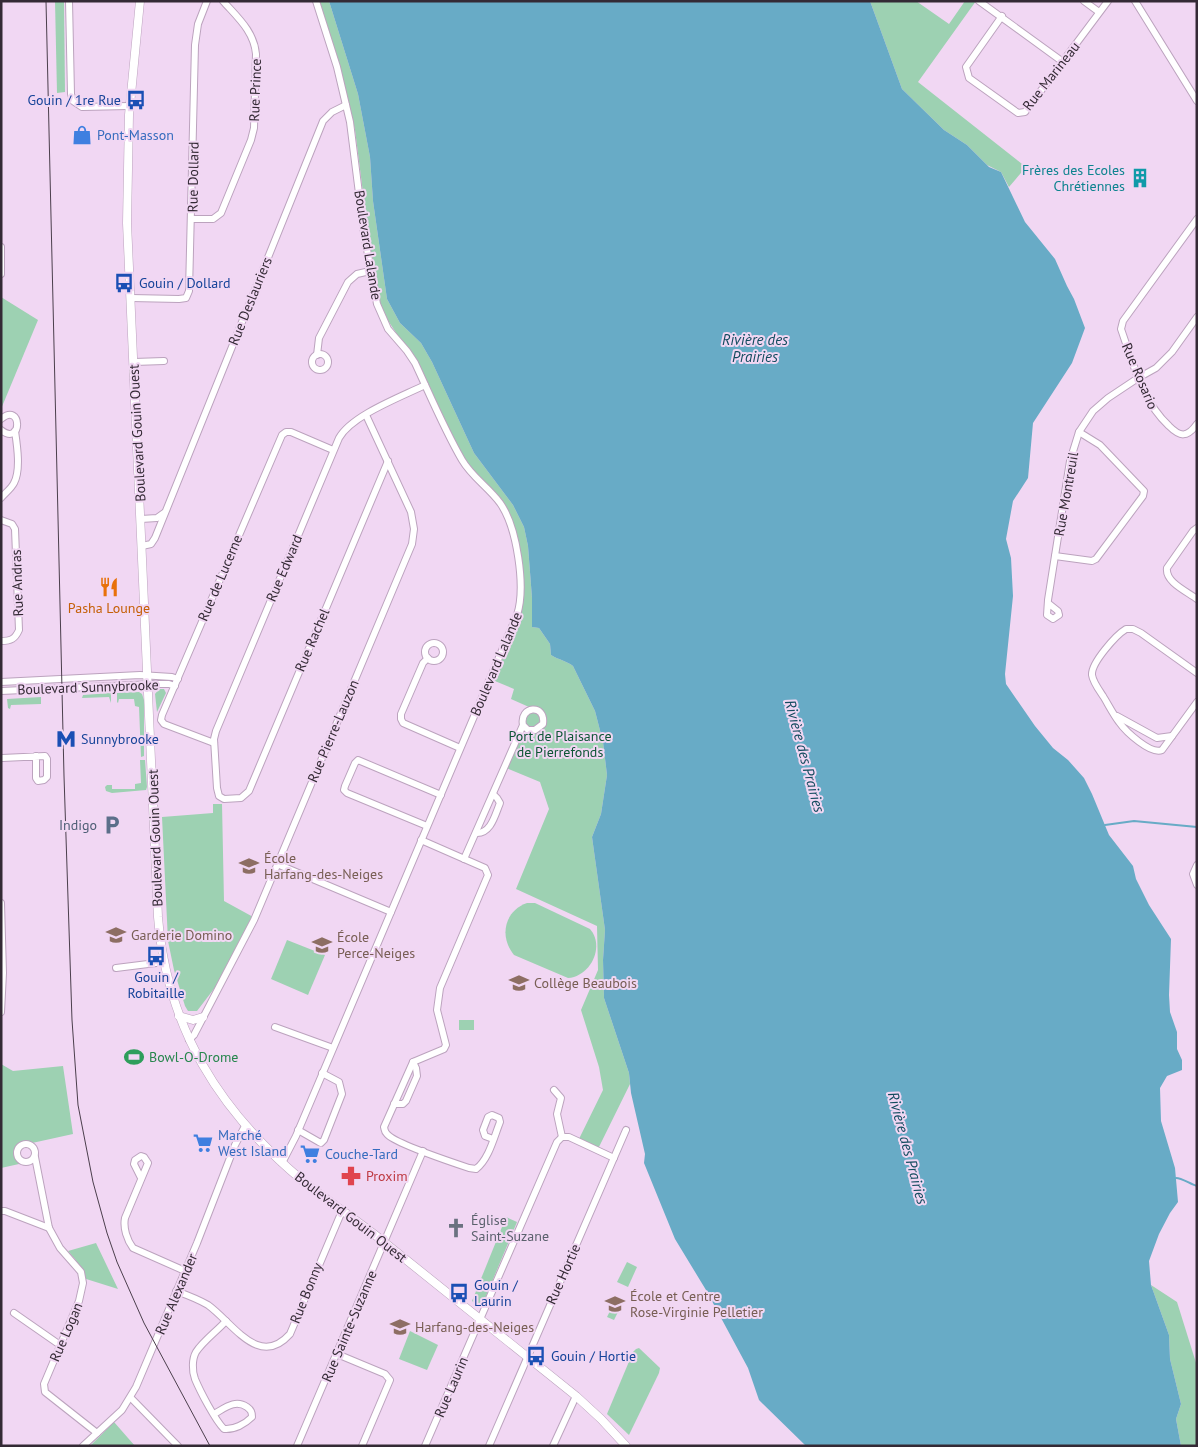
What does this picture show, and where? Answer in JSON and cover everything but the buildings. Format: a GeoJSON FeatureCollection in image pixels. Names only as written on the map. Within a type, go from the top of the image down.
{"type":"FeatureCollection","features":[{"type":"Feature","properties":{"kind":"main road","name":"Boulevard Gouin Ouest"},"geometry":{"type":"LineString","coordinates":[[140,1],[129,106],[127,212],[158,917],[164,962],[179,1016],[189,1040],[217,1090],[246,1126],[282,1163],[576,1396],[625,1445]]}},
{"type":"Feature","properties":{"kind":"main road"},"geometry":{"type":"LineString","coordinates":[[179,1016],[192,1020],[203,1017]]}},
{"type":"Feature","properties":{"kind":"street"},"geometry":{"type":"LineString","coordinates":[[70,1],[70,94],[73,101],[82,107],[129,106]]}},
{"type":"Feature","properties":{"kind":"street","name":"Rue Dollard"},"geometry":{"type":"LineString","coordinates":[[131,298],[179,300],[188,296],[190,288],[196,45],[198,24],[207,1]]}},
{"type":"Feature","properties":{"kind":"street","name":"Rue Prince"},"geometry":{"type":"LineString","coordinates":[[192,220],[213,219],[223,211],[254,128],[255,44],[248,29],[223,1]]}},
{"type":"Feature","properties":{"kind":"street","name":"Boulevard Lalande"},"geometry":{"type":"LineString","coordinates":[[282,1163],[288,1155],[521,601],[520,576],[512,528],[508,518],[500,504],[468,470],[411,357],[384,322],[377,304],[361,218],[346,105],[337,67],[316,1]]}},
{"type":"Feature","properties":{"kind":"street"},"geometry":{"type":"LineString","coordinates":[[979,1],[1063,62]]}},
{"type":"Feature","properties":{"kind":"street"},"geometry":{"type":"LineString","coordinates":[[1084,1],[1099,12]]}},
{"type":"Feature","properties":{"kind":"street","name":"Rue Marineau"},"geometry":{"type":"LineString","coordinates":[[1002,16],[966,67],[969,78],[1018,113],[1025,112],[1108,1]]}},
{"type":"Feature","properties":{"kind":"street"},"geometry":{"type":"LineString","coordinates":[[1135,1],[1197,101]]}},
{"type":"Feature","properties":{"kind":"street","name":"Rue Deslauriers"},"geometry":{"type":"LineString","coordinates":[[142,546],[153,543],[323,121],[328,114],[346,105]]}},
{"type":"Feature","properties":{"kind":"street","name":"Rue Rosario"},"geometry":{"type":"LineString","coordinates":[[1197,219],[1123,321],[1121,329],[1138,378],[1156,414],[1176,433],[1181,435],[1186,435],[1197,424]]}},
{"type":"Feature","properties":{"kind":"street"},"geometry":{"type":"LineString","coordinates":[[1,247],[1,274]]}},
{"type":"Feature","properties":{"kind":"street"},"geometry":{"type":"LineString","coordinates":[[317,355],[319,338],[348,282],[357,274],[370,271]]}},
{"type":"Feature","properties":{"kind":"street","name":"Rue Montreuil"},"geometry":{"type":"LineString","coordinates":[[1048,603],[1070,460],[1079,432],[1093,412],[1108,398],[1156,368],[1172,352],[1197,317]]}},
{"type":"Feature","properties":{"kind":"street"},"geometry":{"type":"LineString","coordinates":[[134,362],[164,361]]}},
{"type":"Feature","properties":{"kind":"street","name":"Rue Edward"},"geometry":{"type":"LineString","coordinates":[[221,798],[218,792],[214,743],[218,726],[333,450],[347,427],[366,415],[425,385]]}},
{"type":"Feature","properties":{"kind":"street"},"geometry":{"type":"LineString","coordinates":[[1,419],[7,415],[15,418],[18,426],[15,431],[17,476],[11,487],[1,498]]}},
{"type":"Feature","properties":{"kind":"street","name":"Rue Pierre-Lauzon"},"geometry":{"type":"LineString","coordinates":[[189,1040],[194,1034],[254,920],[412,544],[413,518],[366,415]]}},
{"type":"Feature","properties":{"kind":"street"},"geometry":{"type":"LineString","coordinates":[[1,430],[6,433],[15,431]]}},
{"type":"Feature","properties":{"kind":"street","name":"Rue de Lucerne"},"geometry":{"type":"LineString","coordinates":[[214,743],[163,723],[162,715],[282,435],[286,432],[291,432],[333,450]]}},
{"type":"Feature","properties":{"kind":"street"},"geometry":{"type":"LineString","coordinates":[[1055,556],[1092,561],[1096,559],[1143,496],[1144,491],[1100,445],[1079,432]]}},
{"type":"Feature","properties":{"kind":"street","name":"Rue Rachel"},"geometry":{"type":"LineString","coordinates":[[221,798],[227,800],[238,799],[248,791],[388,461]]}},
{"type":"Feature","properties":{"kind":"street"},"geometry":{"type":"LineString","coordinates":[[140,519],[159,518],[167,508]]}},
{"type":"Feature","properties":{"kind":"street","name":"Rue Andras"},"geometry":{"type":"LineString","coordinates":[[1,520],[12,524],[15,529],[19,630],[16,637],[10,641],[1,641]]}},
{"type":"Feature","properties":{"kind":"street"},"geometry":{"type":"LineString","coordinates":[[1197,528],[1167,568],[1166,574],[1169,579],[1197,599]]}},
{"type":"Feature","properties":{"kind":"street"},"geometry":{"type":"LineString","coordinates":[[1197,673],[1141,633],[1126,628],[1119,633],[1094,666],[1092,675],[1120,724],[1140,743],[1154,751],[1162,750],[1197,702]]}},
{"type":"Feature","properties":{"kind":"street"},"geometry":{"type":"LineString","coordinates":[[428,658],[423,663],[400,719],[403,723],[460,748]]}},
{"type":"Feature","properties":{"kind":"street","name":"Boulevard Sunnybrooke"},"geometry":{"type":"LineString","coordinates":[[1,682],[111,676],[148,680],[175,686]]}},
{"type":"Feature","properties":{"kind":"street","name":"Boulevard Sunnybrooke"},"geometry":{"type":"LineString","coordinates":[[1,691],[172,677],[178,679]]}},
{"type":"Feature","properties":{"kind":"street"},"geometry":{"type":"LineString","coordinates":[[1113,713],[1156,738],[1172,736]]}},
{"type":"Feature","properties":{"kind":"street"},"geometry":{"type":"LineString","coordinates":[[464,859],[524,724]]}},
{"type":"Feature","properties":{"kind":"street"},"geometry":{"type":"LineString","coordinates":[[1,758],[36,756]]}},
{"type":"Feature","properties":{"kind":"street"},"geometry":{"type":"LineString","coordinates":[[427,826],[347,793],[344,790],[345,786],[358,760],[440,795]]}},
{"type":"Feature","properties":{"kind":"street"},"geometry":{"type":"LineString","coordinates":[[476,833],[482,833],[487,830],[500,803],[493,794]]}},
{"type":"Feature","properties":{"kind":"street"},"geometry":{"type":"LineString","coordinates":[[421,840],[485,868],[488,875],[440,988],[437,1010],[446,1045],[444,1049],[413,1062],[384,1126],[387,1134],[424,1151],[476,1169],[483,1164],[493,1139]]}},
{"type":"Feature","properties":{"kind":"street"},"geometry":{"type":"LineString","coordinates":[[277,864],[391,912]]}},
{"type":"Feature","properties":{"kind":"street"},"geometry":{"type":"LineString","coordinates":[[1197,865],[1193,874],[1197,885]]}},
{"type":"Feature","properties":{"kind":"street"},"geometry":{"type":"LineString","coordinates":[[1,903],[3,977],[1,1012]]}},
{"type":"Feature","properties":{"kind":"street"},"geometry":{"type":"LineString","coordinates":[[116,968],[164,962]]}},
{"type":"Feature","properties":{"kind":"street"},"geometry":{"type":"LineString","coordinates":[[275,1027],[333,1048]]}},
{"type":"Feature","properties":{"kind":"street"},"geometry":{"type":"LineString","coordinates":[[394,1104],[402,1104],[406,1101],[417,1076],[413,1062]]}},
{"type":"Feature","properties":{"kind":"street"},"geometry":{"type":"LineString","coordinates":[[298,1130],[321,1143],[324,1140],[342,1094],[339,1082],[322,1073]]}},
{"type":"Feature","properties":{"kind":"street"},"geometry":{"type":"LineString","coordinates":[[554,1090],[561,1098],[556,1114],[562,1137],[569,1137],[614,1158]]}},
{"type":"Feature","properties":{"kind":"street","name":"Rue Alexander"},"geometry":{"type":"LineString","coordinates":[[83,1446],[122,1410],[131,1398],[235,1145],[246,1126]]}},
{"type":"Feature","properties":{"kind":"street","name":"Rue Hortie"},"geometry":{"type":"LineString","coordinates":[[489,1446],[626,1130]]}},
{"type":"Feature","properties":{"kind":"street","name":"Rue Laurin"},"geometry":{"type":"LineString","coordinates":[[425,1446],[557,1142],[562,1137]]}},
{"type":"Feature","properties":{"kind":"street","name":"Rue Sainte-Suzanne"},"geometry":{"type":"LineString","coordinates":[[297,1446],[424,1151]]}},
{"type":"Feature","properties":{"kind":"street","name":"Rue Logan"},"geometry":{"type":"LineString","coordinates":[[35,1157],[49,1228],[60,1248],[81,1272],[83,1283],[79,1301],[44,1384],[45,1392],[98,1433]]}},
{"type":"Feature","properties":{"kind":"street"},"geometry":{"type":"LineString","coordinates":[[142,1178],[125,1218],[124,1225],[129,1243],[133,1248],[185,1270]]}},
{"type":"Feature","properties":{"kind":"street"},"geometry":{"type":"LineString","coordinates":[[1,1211],[49,1228]]}},
{"type":"Feature","properties":{"kind":"street","name":"Rue Bonny"},"geometry":{"type":"LineString","coordinates":[[176,1291],[208,1306],[254,1345],[265,1348],[274,1346],[290,1334],[342,1211]]}},
{"type":"Feature","properties":{"kind":"street"},"geometry":{"type":"LineString","coordinates":[[14,1313],[60,1345]]}},
{"type":"Feature","properties":{"kind":"street"},"geometry":{"type":"LineString","coordinates":[[214,1414],[231,1404],[238,1403],[249,1408],[252,1414],[250,1419],[228,1430],[224,1429],[221,1426],[214,1414],[194,1378],[193,1367],[196,1353],[226,1322]]}},
{"type":"Feature","properties":{"kind":"street"},"geometry":{"type":"LineString","coordinates":[[337,1354],[385,1374],[390,1380],[362,1446]]}},
{"type":"Feature","properties":{"kind":"street"},"geometry":{"type":"LineString","coordinates":[[554,1446],[576,1396]]}},
{"type":"Feature","properties":{"kind":"street"},"geometry":{"type":"LineString","coordinates":[[131,1398],[178,1446]]}},
{"type":"Feature","properties":{"kind":"green space"},"geometry":{"type":"Polygon","coordinates":[[[55,1],[64,1],[65,92],[57,93],[55,1]]]}},
{"type":"Feature","properties":{"kind":"green space","name":"Port de Plaisance de Pierrefonds"},"geometry":{"type":"Polygon","coordinates":[[[317,1],[329,1],[358,94],[370,157],[373,201],[387,299],[400,323],[421,343],[432,362],[474,453],[513,505],[524,527],[528,546],[532,627],[539,628],[550,644],[551,655],[573,666],[595,711],[603,742],[607,775],[601,814],[592,837],[605,930],[603,960],[604,998],[629,1073],[630,1084],[597,1151],[578,1141],[603,1090],[599,1067],[581,1010],[598,970],[597,926],[516,889],[549,809],[540,782],[504,767],[529,707],[511,699],[514,689],[490,679],[512,633],[522,597],[523,585],[507,510],[469,469],[416,363],[383,313],[375,286],[355,130],[339,65],[317,1]]]}},
{"type":"Feature","properties":{"kind":"green space"},"geometry":{"type":"Polygon","coordinates":[[[870,1],[916,1],[949,24],[965,1],[976,1],[918,82],[1026,167],[1009,187],[1001,172],[987,165],[967,145],[944,130],[902,89],[870,1]]]}},
{"type":"Feature","properties":{"kind":"green space"},"geometry":{"type":"Polygon","coordinates":[[[1,297],[38,320],[1,409],[1,297]]]}},
{"type":"Feature","properties":{"kind":"green space"},"geometry":{"type":"Polygon","coordinates":[[[159,689],[164,689],[166,693],[157,712],[155,694],[159,689]]]}},
{"type":"Feature","properties":{"kind":"green space"},"geometry":{"type":"Polygon","coordinates":[[[139,692],[144,700],[144,756],[141,757],[139,707],[135,706],[134,699],[119,699],[117,702],[117,693],[139,692]]]}},
{"type":"Feature","properties":{"kind":"green space"},"geometry":{"type":"Polygon","coordinates":[[[111,693],[111,703],[109,697],[82,698],[83,695],[111,693]]]}},
{"type":"Feature","properties":{"kind":"green space"},"geometry":{"type":"Polygon","coordinates":[[[41,697],[41,704],[11,705],[10,709],[8,708],[7,699],[41,697]]]}},
{"type":"Feature","properties":{"kind":"green space"},"geometry":{"type":"Polygon","coordinates":[[[140,760],[145,760],[146,790],[112,793],[106,791],[105,787],[107,785],[112,785],[112,789],[135,789],[135,784],[141,783],[140,760]]]}},
{"type":"Feature","properties":{"kind":"green space"},"geometry":{"type":"Polygon","coordinates":[[[213,804],[222,804],[224,901],[255,918],[223,977],[197,1011],[188,1011],[174,970],[168,941],[162,817],[213,813],[213,804]]]}},
{"type":"Feature","properties":{"kind":"green space"},"geometry":{"type":"Polygon","coordinates":[[[527,903],[535,903],[590,929],[594,936],[596,951],[589,966],[583,972],[568,978],[514,955],[506,940],[506,925],[513,912],[527,903]]]}},
{"type":"Feature","properties":{"kind":"green space"},"geometry":{"type":"Polygon","coordinates":[[[287,940],[325,955],[308,995],[271,979],[287,940]]]}},
{"type":"Feature","properties":{"kind":"green space"},"geometry":{"type":"Polygon","coordinates":[[[459,1020],[474,1020],[474,1030],[459,1030],[459,1020]]]}},
{"type":"Feature","properties":{"kind":"green space"},"geometry":{"type":"Polygon","coordinates":[[[1,1064],[13,1071],[63,1066],[73,1134],[23,1145],[18,1151],[19,1164],[1,1168],[1,1064]]]}},
{"type":"Feature","properties":{"kind":"green space"},"geometry":{"type":"Polygon","coordinates":[[[506,1217],[517,1222],[481,1308],[472,1301],[506,1217]]]}},
{"type":"Feature","properties":{"kind":"green space"},"geometry":{"type":"Polygon","coordinates":[[[96,1243],[118,1289],[83,1278],[80,1267],[68,1251],[96,1243]]]}},
{"type":"Feature","properties":{"kind":"green space"},"geometry":{"type":"Polygon","coordinates":[[[627,1262],[637,1267],[628,1287],[617,1282],[627,1262]]]}},
{"type":"Feature","properties":{"kind":"green space"},"geometry":{"type":"Polygon","coordinates":[[[1151,1285],[1177,1302],[1197,1366],[1197,1446],[1181,1446],[1176,1419],[1181,1404],[1170,1359],[1169,1335],[1151,1285]]]}},
{"type":"Feature","properties":{"kind":"green space"},"geometry":{"type":"Polygon","coordinates":[[[613,1305],[620,1308],[614,1320],[607,1317],[613,1305]]]}},
{"type":"Feature","properties":{"kind":"green space"},"geometry":{"type":"Polygon","coordinates":[[[410,1331],[438,1345],[427,1370],[399,1359],[410,1331]]]}},
{"type":"Feature","properties":{"kind":"green space"},"geometry":{"type":"Polygon","coordinates":[[[639,1348],[660,1368],[629,1435],[607,1414],[633,1352],[639,1348]]]}},
{"type":"Feature","properties":{"kind":"green space"},"geometry":{"type":"Polygon","coordinates":[[[114,1422],[135,1446],[90,1446],[114,1422]]]}},
{"type":"Feature","properties":{"kind":"water","name":"Rivière des Prairies"},"geometry":{"type":"Polygon","coordinates":[[[329,1],[870,1],[902,89],[944,130],[967,145],[989,167],[1001,172],[1025,222],[1055,259],[1085,328],[1072,363],[1033,423],[1028,478],[1013,501],[1006,539],[1011,558],[1013,596],[1005,674],[1006,684],[1053,748],[1068,760],[1084,778],[1109,835],[1133,866],[1136,879],[1149,905],[1171,939],[1170,1012],[1177,1032],[1177,1049],[1182,1060],[1182,1070],[1167,1076],[1160,1088],[1161,1121],[1175,1168],[1178,1202],[1159,1234],[1149,1261],[1151,1285],[1169,1335],[1170,1359],[1181,1404],[1176,1419],[1181,1446],[806,1446],[759,1400],[748,1368],[706,1290],[675,1239],[644,1163],[645,1154],[631,1093],[629,1073],[604,998],[603,960],[605,930],[592,837],[601,814],[607,775],[603,742],[595,711],[573,666],[551,655],[550,644],[539,628],[532,627],[528,546],[524,527],[513,505],[474,453],[432,362],[421,343],[400,323],[387,299],[373,201],[370,157],[358,94],[329,1]]]}},
{"type":"Feature","properties":{"kind":"waterway"},"geometry":{"type":"LineString","coordinates":[[1105,825],[1134,821],[1197,827]]}},
{"type":"Feature","properties":{"kind":"waterway"},"geometry":{"type":"LineString","coordinates":[[1176,1178],[1197,1186]]}},
{"type":"Feature","properties":{"kind":"tram line"},"geometry":{"type":"LineString","coordinates":[[46,1],[64,776],[72,1020],[78,1105],[93,1182],[117,1262],[144,1323],[210,1446]]}},
{"type":"Feature","properties":{"kind":"place","name":"Gouin / 1re Rue"},"geometry":{"type":"Point","coordinates":[136,100]}},
{"type":"Feature","properties":{"kind":"place","name":"Pont-Masson"},"geometry":{"type":"Point","coordinates":[82,135]}},
{"type":"Feature","properties":{"kind":"place","name":"Frères des Ecoles Chrétiennes"},"geometry":{"type":"Point","coordinates":[1140,178]}},
{"type":"Feature","properties":{"kind":"place","name":"Gouin / Dollard"},"geometry":{"type":"Point","coordinates":[124,283]}},
{"type":"Feature","properties":{"kind":"place","name":"Pasha Lounge"},"geometry":{"type":"Point","coordinates":[109,587]}},
{"type":"Feature","properties":{"kind":"place","name":"Sunnybrooke"},"geometry":{"type":"Point","coordinates":[66,739]}},
{"type":"Feature","properties":{"kind":"place","name":"Indigo"},"geometry":{"type":"Point","coordinates":[112,825]}},
{"type":"Feature","properties":{"kind":"place","name":"École Harfang-des-Neiges"},"geometry":{"type":"Point","coordinates":[249,866]}},
{"type":"Feature","properties":{"kind":"place","name":"Garderie Domino"},"geometry":{"type":"Point","coordinates":[116,935]}},
{"type":"Feature","properties":{"kind":"place","name":"École Perce-Neiges"},"geometry":{"type":"Point","coordinates":[322,945]}},
{"type":"Feature","properties":{"kind":"place","name":"Gouin / Robitaille"},"geometry":{"type":"Point","coordinates":[156,956]}},
{"type":"Feature","properties":{"kind":"place","name":"Collège Beaubois"},"geometry":{"type":"Point","coordinates":[519,983]}},
{"type":"Feature","properties":{"kind":"place","name":"Bowl-O-Drome"},"geometry":{"type":"Point","coordinates":[134,1057]}},
{"type":"Feature","properties":{"kind":"place","name":"Marché West Island"},"geometry":{"type":"Point","coordinates":[203,1143]}},
{"type":"Feature","properties":{"kind":"place","name":"Couche-Tard"},"geometry":{"type":"Point","coordinates":[310,1154]}},
{"type":"Feature","properties":{"kind":"place","name":"Proxim"},"geometry":{"type":"Point","coordinates":[351,1176]}},
{"type":"Feature","properties":{"kind":"place","name":"Église Saint-Suzane"},"geometry":{"type":"Point","coordinates":[456,1228]}},
{"type":"Feature","properties":{"kind":"place","name":"Gouin / Laurin"},"geometry":{"type":"Point","coordinates":[459,1293]}},
{"type":"Feature","properties":{"kind":"place","name":"École et Centre Rose-Virginie Pelletier"},"geometry":{"type":"Point","coordinates":[615,1304]}},
{"type":"Feature","properties":{"kind":"place","name":"Harfang-des-Neiges"},"geometry":{"type":"Point","coordinates":[400,1327]}},
{"type":"Feature","properties":{"kind":"place","name":"Gouin / Hortie"},"geometry":{"type":"Point","coordinates":[536,1356]}}]}
